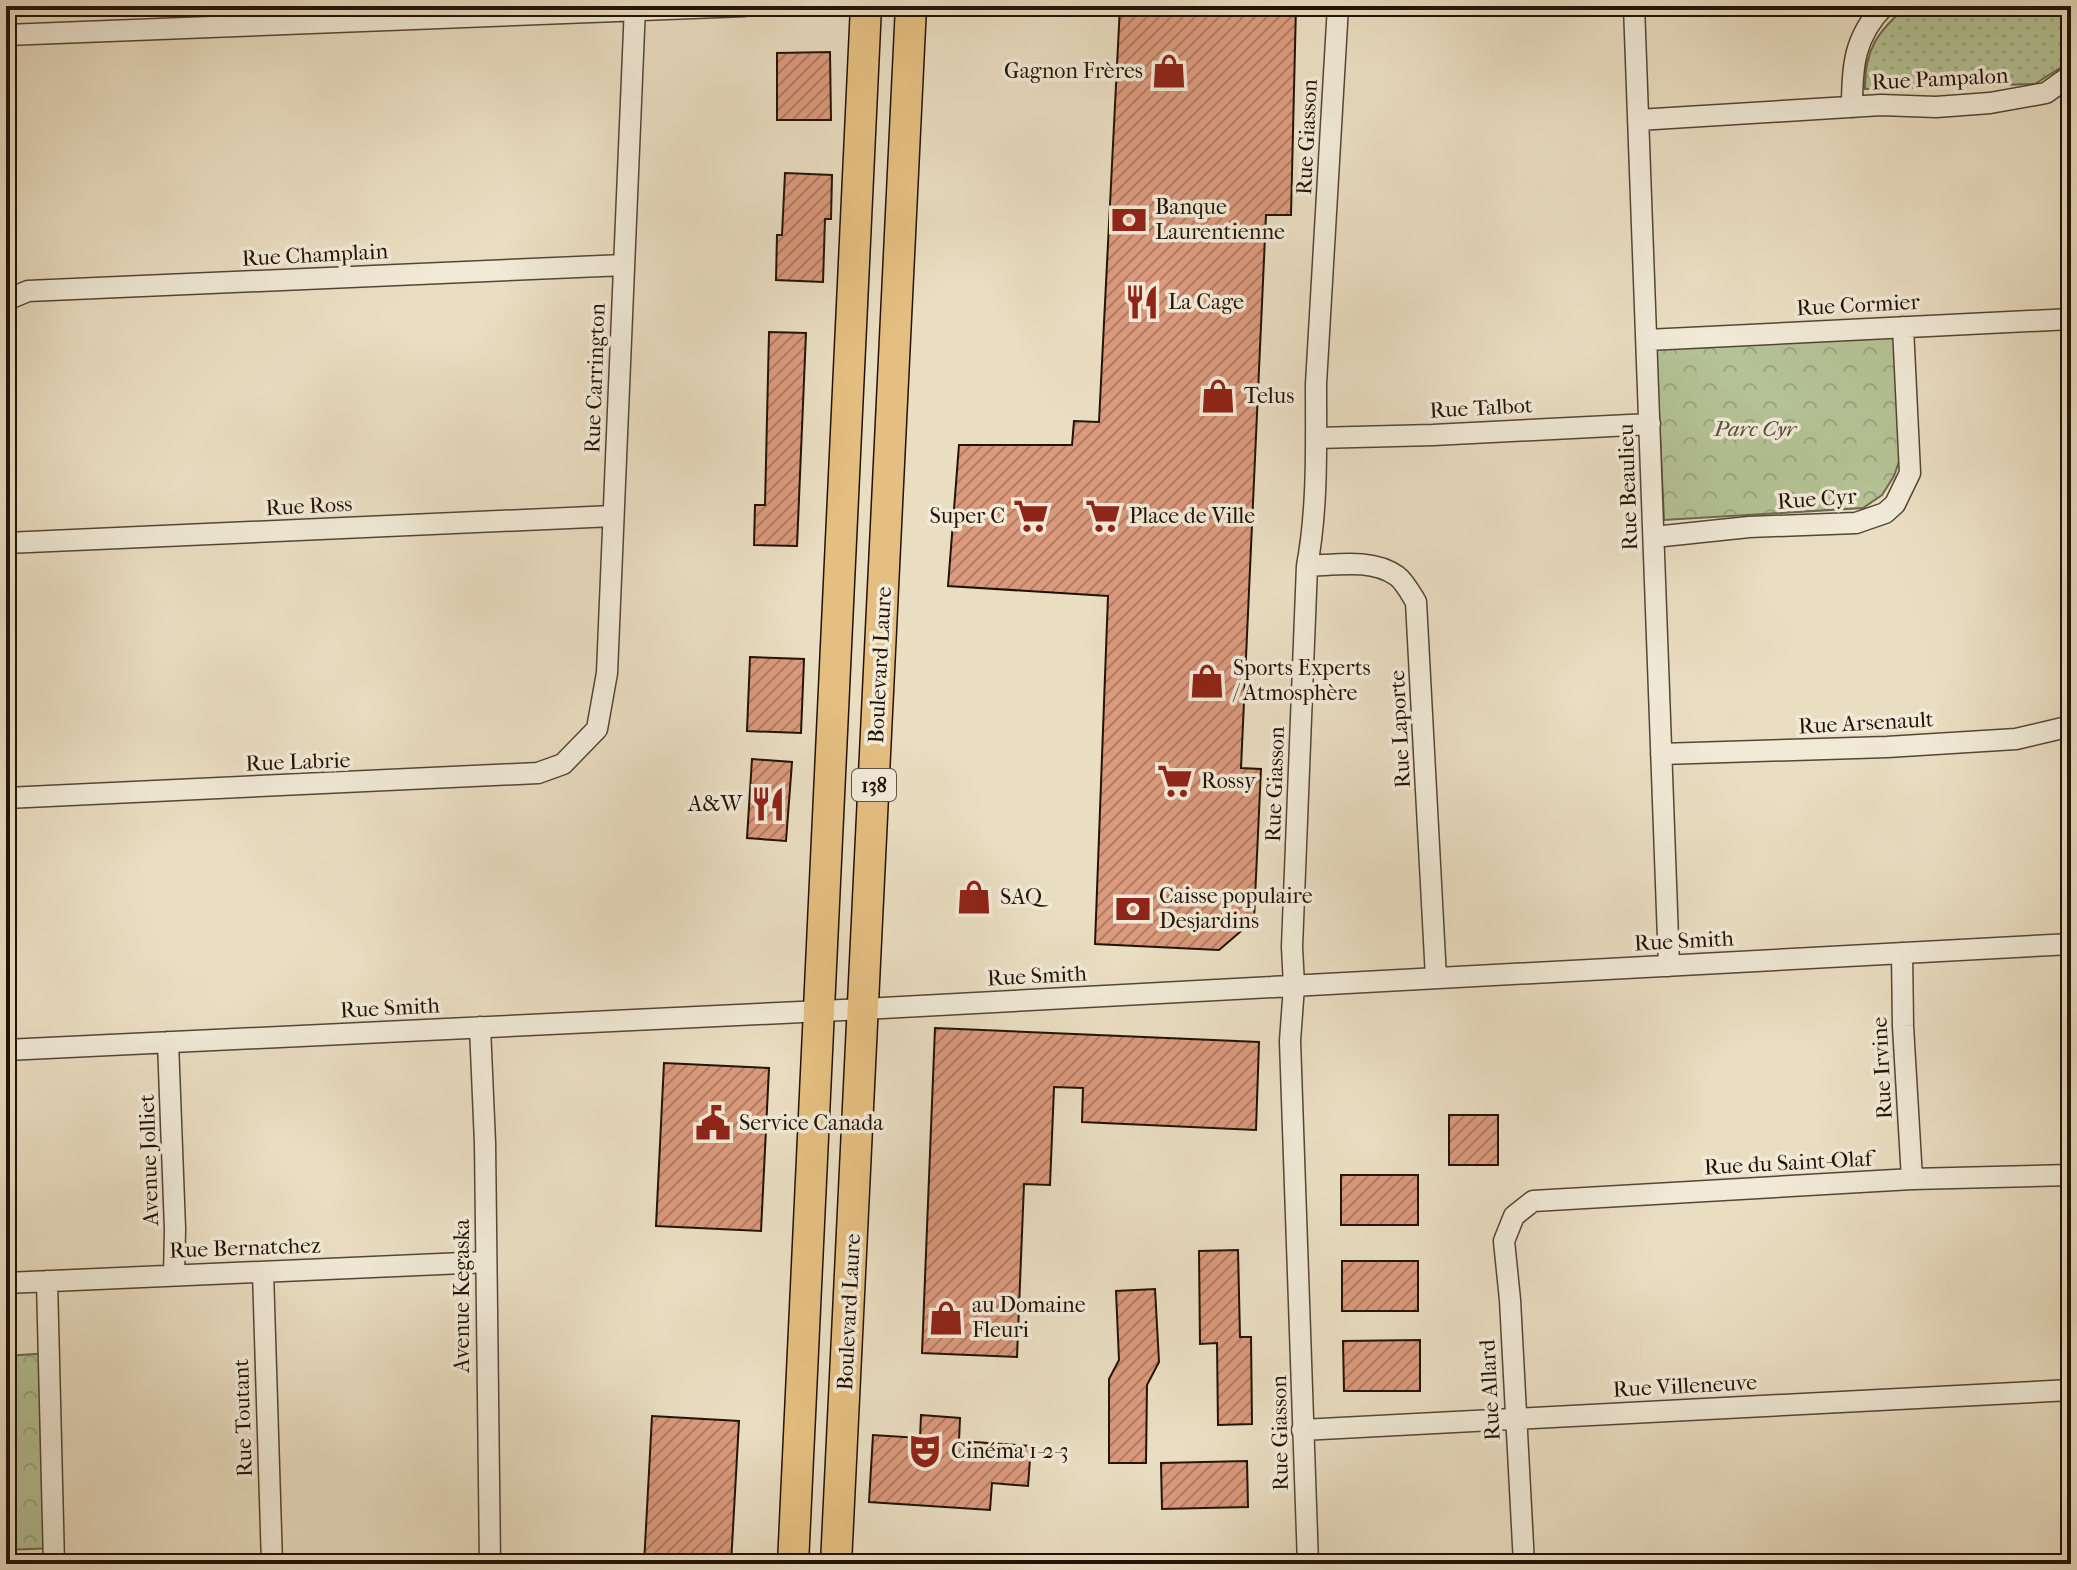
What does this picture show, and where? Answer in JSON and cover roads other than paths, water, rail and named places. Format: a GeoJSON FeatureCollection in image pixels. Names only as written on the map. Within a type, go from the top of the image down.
{"type":"FeatureCollection","features":[{"type":"Feature","properties":{"kind":"highway","name":"Boulevard Laure"},"geometry":{"type":"LineString","coordinates":[[793,1564],[866,6]]}},
{"type":"Feature","properties":{"kind":"highway","name":"Boulevard Laure"},"geometry":{"type":"LineString","coordinates":[[836,1564],[911,6]]}},
{"type":"Feature","properties":{"kind":"street"},"geometry":{"type":"LineString","coordinates":[[6,35],[744,6]]}},
{"type":"Feature","properties":{"kind":"street","name":"Rue Giasson"},"geometry":{"type":"LineString","coordinates":[[1308,1564],[1290,1041],[1307,566],[1311,547],[1316,384],[1338,6]]}},
{"type":"Feature","properties":{"kind":"street","name":"Rue Beaulieu"},"geometry":{"type":"LineString","coordinates":[[1634,6],[1669,966]]}},
{"type":"Feature","properties":{"kind":"street","name":"Rue Pampalon"},"geometry":{"type":"LineString","coordinates":[[1852,107],[1856,50],[1869,25],[1884,6]]}},
{"type":"Feature","properties":{"kind":"street","name":"Rue Carrington"},"geometry":{"type":"LineString","coordinates":[[582,744],[597,729],[605,687],[635,8]]}},
{"type":"Feature","properties":{"kind":"street","name":"Rue Pampalon"},"geometry":{"type":"LineString","coordinates":[[1638,120],[1881,105],[1936,107],[2027,98],[2046,93],[2071,75]]}},
{"type":"Feature","properties":{"kind":"street","name":"Rue Champlain"},"geometry":{"type":"LineString","coordinates":[[8,301],[28,291],[624,265]]}},
{"type":"Feature","properties":{"kind":"street","name":"Rue Cormier"},"geometry":{"type":"LineString","coordinates":[[1647,340],[2071,319]]}},
{"type":"Feature","properties":{"kind":"street","name":"Rue Cyr"},"geometry":{"type":"LineString","coordinates":[[1654,537],[1749,527],[1856,523],[1885,513],[1895,504],[1910,473],[1903,327]]}},
{"type":"Feature","properties":{"kind":"street","name":"Rue Talbot"},"geometry":{"type":"LineString","coordinates":[[1316,438],[1650,424]]}},
{"type":"Feature","properties":{"kind":"street","name":"Rue Ross"},"geometry":{"type":"LineString","coordinates":[[6,543],[613,516]]}},
{"type":"Feature","properties":{"kind":"street","name":"Rue Laporte"},"geometry":{"type":"LineString","coordinates":[[1307,566],[1363,564],[1384,569],[1399,577],[1416,602],[1436,978]]}},
{"type":"Feature","properties":{"kind":"street","name":"Rue Arsenault"},"geometry":{"type":"LineString","coordinates":[[1661,754],[1887,747],[2016,739],[2071,726]]}},
{"type":"Feature","properties":{"kind":"street","name":"Rue Labrie"},"geometry":{"type":"LineString","coordinates":[[6,798],[538,773],[563,764],[582,744]]}},
{"type":"Feature","properties":{"kind":"street","name":"Rue Smith"},"geometry":{"type":"LineString","coordinates":[[6,1050],[864,1009],[2071,944]]}},
{"type":"Feature","properties":{"kind":"street","name":"Rue Irvine"},"geometry":{"type":"LineString","coordinates":[[1902,953],[1912,1179]]}},
{"type":"Feature","properties":{"kind":"street","name":"Avenue Kegaska"},"geometry":{"type":"LineString","coordinates":[[480,1027],[490,1564]]}},
{"type":"Feature","properties":{"kind":"street","name":"Avenue Jolliet"},"geometry":{"type":"LineString","coordinates":[[168,1042],[174,1275]]}},
{"type":"Feature","properties":{"kind":"street","name":"Rue du Saint-Olaf"},"geometry":{"type":"LineString","coordinates":[[1514,1216],[1533,1201],[1912,1179],[2071,1175]]}},
{"type":"Feature","properties":{"kind":"street","name":"Rue Allard"},"geometry":{"type":"LineString","coordinates":[[1514,1216],[1504,1241],[1524,1564]]}},
{"type":"Feature","properties":{"kind":"street","name":"Rue Bernatchez"},"geometry":{"type":"LineString","coordinates":[[6,1283],[486,1262]]}},
{"type":"Feature","properties":{"kind":"street","name":"Rue Toutant"},"geometry":{"type":"LineString","coordinates":[[263,1272],[272,1564]]}},
{"type":"Feature","properties":{"kind":"street"},"geometry":{"type":"LineString","coordinates":[[47,1281],[54,1564]]}},
{"type":"Feature","properties":{"kind":"street","name":"Rue Villeneuve"},"geometry":{"type":"LineString","coordinates":[[1302,1430],[2071,1390]]}},
{"type":"Feature","properties":{"kind":"place","name":"Gagnon Frères"},"geometry":{"type":"Point","coordinates":[1169,71]}},
{"type":"Feature","properties":{"kind":"place","name":"Banque Laurentienne"},"geometry":{"type":"Point","coordinates":[1129,220]}},
{"type":"Feature","properties":{"kind":"place","name":"La Cage"},"geometry":{"type":"Point","coordinates":[1142,302]}},
{"type":"Feature","properties":{"kind":"place","name":"Telus"},"geometry":{"type":"Point","coordinates":[1218,396]}},
{"type":"Feature","properties":{"kind":"place","name":"Super C"},"geometry":{"type":"Point","coordinates":[1031,516]}},
{"type":"Feature","properties":{"kind":"place","name":"Place de Ville"},"geometry":{"type":"Point","coordinates":[1103,516]}},
{"type":"Feature","properties":{"kind":"place","name":"Sports Experts / Atmosphère"},"geometry":{"type":"Point","coordinates":[1207,681]}},
{"type":"Feature","properties":{"kind":"place","name":"Rossy"},"geometry":{"type":"Point","coordinates":[1175,781]}},
{"type":"Feature","properties":{"kind":"place","name":"A&W"},"geometry":{"type":"Point","coordinates":[768,804]}},
{"type":"Feature","properties":{"kind":"place","name":"SAQ"},"geometry":{"type":"Point","coordinates":[974,897]}},
{"type":"Feature","properties":{"kind":"place","name":"Caisse populaire Desjardins"},"geometry":{"type":"Point","coordinates":[1133,909]}},
{"type":"Feature","properties":{"kind":"place","name":"Service Canada"},"geometry":{"type":"Point","coordinates":[713,1123]}},
{"type":"Feature","properties":{"kind":"place","name":"au Domaine Fleuri"},"geometry":{"type":"Point","coordinates":[946,1318]}},
{"type":"Feature","properties":{"kind":"place","name":"Cinéma 1-2-3"},"geometry":{"type":"Point","coordinates":[925,1451]}},
{"type":"Feature","properties":{"kind":"park label","name":"Parc Cyr"},"geometry":{"type":"Point","coordinates":[1755,429]}}]}
